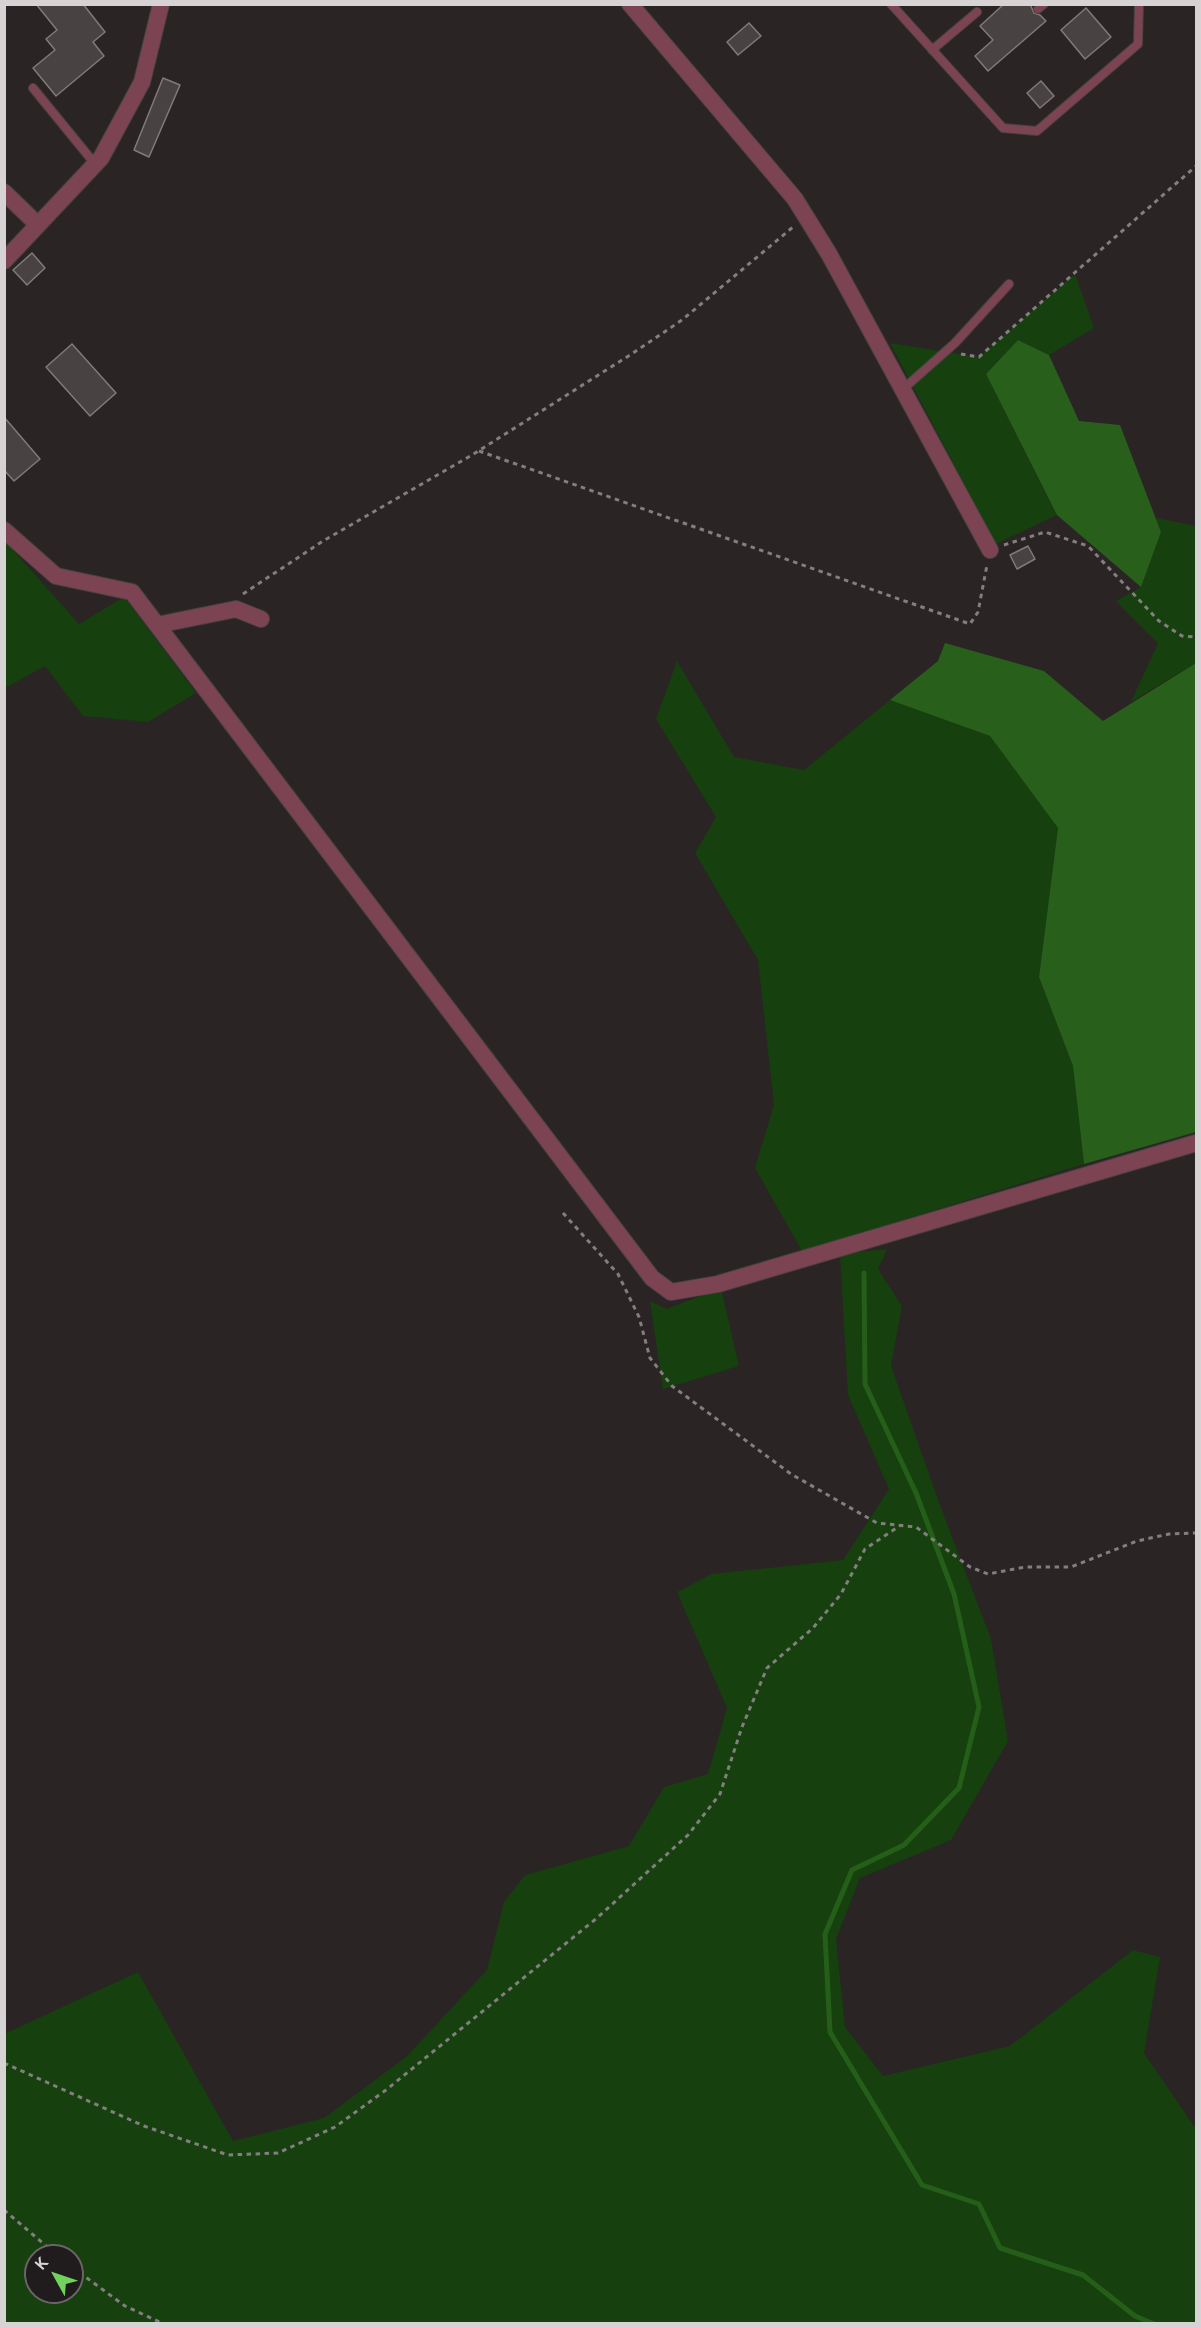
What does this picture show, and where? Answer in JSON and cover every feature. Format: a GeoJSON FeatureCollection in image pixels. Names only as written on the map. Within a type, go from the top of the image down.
{"type":"FeatureCollection","features":[{"type":"Feature","properties":{"kind":"street"},"geometry":{"type":"LineString","coordinates":[[4,261],[95,164],[142,82],[160,4]]}},
{"type":"Feature","properties":{"kind":"street"},"geometry":{"type":"LineString","coordinates":[[630,4],[795,199],[990,550]]}},
{"type":"Feature","properties":{"kind":"street"},"geometry":{"type":"LineString","coordinates":[[4,192],[38,225]]}},
{"type":"Feature","properties":{"kind":"street"},"geometry":{"type":"LineString","coordinates":[[4,530],[56,576],[132,592],[645,1269],[671,1292],[718,1284],[1197,1143]]}},
{"type":"Feature","properties":{"kind":"street"},"geometry":{"type":"LineString","coordinates":[[158,625],[236,609],[261,619]]}},
{"type":"Feature","properties":{"kind":"lane"},"geometry":{"type":"LineString","coordinates":[[891,4],[1003,128],[1037,131],[1138,44],[1139,4]]}},
{"type":"Feature","properties":{"kind":"lane"},"geometry":{"type":"LineString","coordinates":[[932,50],[977,12]]}},
{"type":"Feature","properties":{"kind":"lane"},"geometry":{"type":"LineString","coordinates":[[33,88],[95,164]]}},
{"type":"Feature","properties":{"kind":"lane"},"geometry":{"type":"LineString","coordinates":[[902,390],[946,351],[1009,284]]}},
{"type":"Feature","properties":{"kind":"path"},"geometry":{"type":"LineString","coordinates":[[946,351],[979,357],[1197,166]]}},
{"type":"Feature","properties":{"kind":"path"},"geometry":{"type":"LineString","coordinates":[[214,613],[323,542],[479,451],[682,320],[806,216]]}},
{"type":"Feature","properties":{"kind":"path"},"geometry":{"type":"LineString","coordinates":[[479,451],[970,624],[978,612],[990,550],[1045,532],[1089,546],[1159,621],[1182,636],[1197,637]]}},
{"type":"Feature","properties":{"kind":"path"},"geometry":{"type":"LineString","coordinates":[[563,1213],[618,1274],[639,1317],[650,1358],[672,1386],[792,1474],[877,1522],[915,1527],[970,1568],[988,1574],[1025,1567],[1071,1566],[1137,1541],[1168,1534],[1197,1533]]}},
{"type":"Feature","properties":{"kind":"path"},"geometry":{"type":"LineString","coordinates":[[4,2063],[144,2126],[228,2155],[278,2153],[335,2127],[386,2090],[529,1971],[597,1918],[688,1835],[720,1794],[742,1727],[768,1668],[813,1628],[842,1594],[866,1549],[901,1526]]}},
{"type":"Feature","properties":{"kind":"path"},"geometry":{"type":"LineString","coordinates":[[4,2210],[44,2244]]}},
{"type":"Feature","properties":{"kind":"path"},"geometry":{"type":"LineString","coordinates":[[84,2276],[125,2306],[164,2324]]}},
{"type":"Feature","properties":{"kind":"green space"},"geometry":{"type":"Polygon","coordinates":[[[1075,274],[1094,328],[1049,355],[1018,340],[986,374],[1057,515],[996,544],[890,343],[979,357],[1075,274]]]}},
{"type":"Feature","properties":{"kind":"green space"},"geometry":{"type":"Polygon","coordinates":[[[1018,340],[1049,355],[1079,421],[1120,425],[1161,532],[1141,587],[1057,515],[986,374],[1018,340]]]}},
{"type":"Feature","properties":{"kind":"green space"},"geometry":{"type":"Polygon","coordinates":[[[1156,518],[1196,526],[1196,663],[1131,702],[1158,643],[1116,601],[1141,587],[1161,532],[1156,518]]]}},
{"type":"Feature","properties":{"kind":"green space"},"geometry":{"type":"Polygon","coordinates":[[[4,540],[79,624],[124,597],[196,693],[148,722],[83,716],[45,666],[5,688],[4,540]]]}},
{"type":"Feature","properties":{"kind":"green space"},"geometry":{"type":"Polygon","coordinates":[[[945,643],[1044,671],[1103,721],[1196,663],[1196,1132],[1084,1164],[1073,1066],[1039,977],[1058,828],[990,736],[890,700],[938,661],[945,643]]]}},
{"type":"Feature","properties":{"kind":"green space"},"geometry":{"type":"Polygon","coordinates":[[[677,661],[734,757],[804,770],[890,700],[990,736],[1058,828],[1039,977],[1073,1066],[1084,1164],[802,1251],[755,1168],[774,1104],[758,960],[695,853],[716,817],[656,719],[677,661]]]}},
{"type":"Feature","properties":{"kind":"green space"},"geometry":{"type":"Polygon","coordinates":[[[887,1249],[878,1269],[902,1306],[891,1366],[941,1508],[991,1639],[1008,1741],[951,1840],[860,1878],[836,1939],[845,2027],[883,2076],[1010,2046],[1133,1950],[1160,1957],[1144,2053],[1196,2129],[1196,2323],[5,2323],[4,2034],[138,1972],[233,2141],[324,2118],[407,2056],[487,1970],[504,1902],[525,1875],[629,1846],[664,1787],[708,1774],[727,1708],[677,1592],[712,1574],[843,1560],[889,1489],[848,1395],[840,1254],[887,1249]]]}},
{"type":"Feature","properties":{"kind":"green space"},"geometry":{"type":"Polygon","coordinates":[[[721,1288],[739,1366],[663,1389],[650,1301],[667,1309],[721,1288]]]}},
{"type":"Feature","properties":{"kind":"building"},"geometry":{"type":"Polygon","coordinates":[[[36,4],[83,4],[105,32],[93,42],[104,56],[56,96],[33,68],[55,50],[46,39],[57,30],[36,4]]]}},
{"type":"Feature","properties":{"kind":"building"},"geometry":{"type":"Polygon","coordinates":[[[1004,4],[1030,4],[1034,13],[1046,21],[988,71],[975,56],[993,40],[980,26],[1004,4]]]}},
{"type":"Feature","properties":{"kind":"building"},"geometry":{"type":"Polygon","coordinates":[[[1086,8],[1111,37],[1085,59],[1061,30],[1086,8]]]}},
{"type":"Feature","properties":{"kind":"building"},"geometry":{"type":"Polygon","coordinates":[[[749,23],[761,36],[738,55],[727,42],[749,23]]]}},
{"type":"Feature","properties":{"kind":"building"},"geometry":{"type":"Polygon","coordinates":[[[163,78],[180,85],[149,157],[134,150],[163,78]]]}},
{"type":"Feature","properties":{"kind":"building"},"geometry":{"type":"Polygon","coordinates":[[[1041,81],[1054,96],[1040,108],[1027,93],[1041,81]]]}},
{"type":"Feature","properties":{"kind":"building"},"geometry":{"type":"Polygon","coordinates":[[[32,253],[45,268],[27,285],[13,270],[32,253]]]}},
{"type":"Feature","properties":{"kind":"building"},"geometry":{"type":"Polygon","coordinates":[[[72,344],[116,393],[90,416],[46,367],[72,344]]]}},
{"type":"Feature","properties":{"kind":"building"},"geometry":{"type":"Polygon","coordinates":[[[4,417],[40,459],[14,481],[4,470],[4,417]]]}},
{"type":"Feature","properties":{"kind":"building"},"geometry":{"type":"Polygon","coordinates":[[[1028,546],[1035,559],[1017,569],[1010,555],[1028,546]]]}},
{"type":"Feature","properties":{"kind":"waterway"},"geometry":{"type":"LineString","coordinates":[[864,1273],[865,1384],[916,1493],[954,1594],[979,1707],[959,1788],[904,1845],[852,1870],[825,1934],[830,2032],[922,2185],[979,2204],[1000,2248],[1083,2275],[1135,2316],[1154,2324]]}}]}
